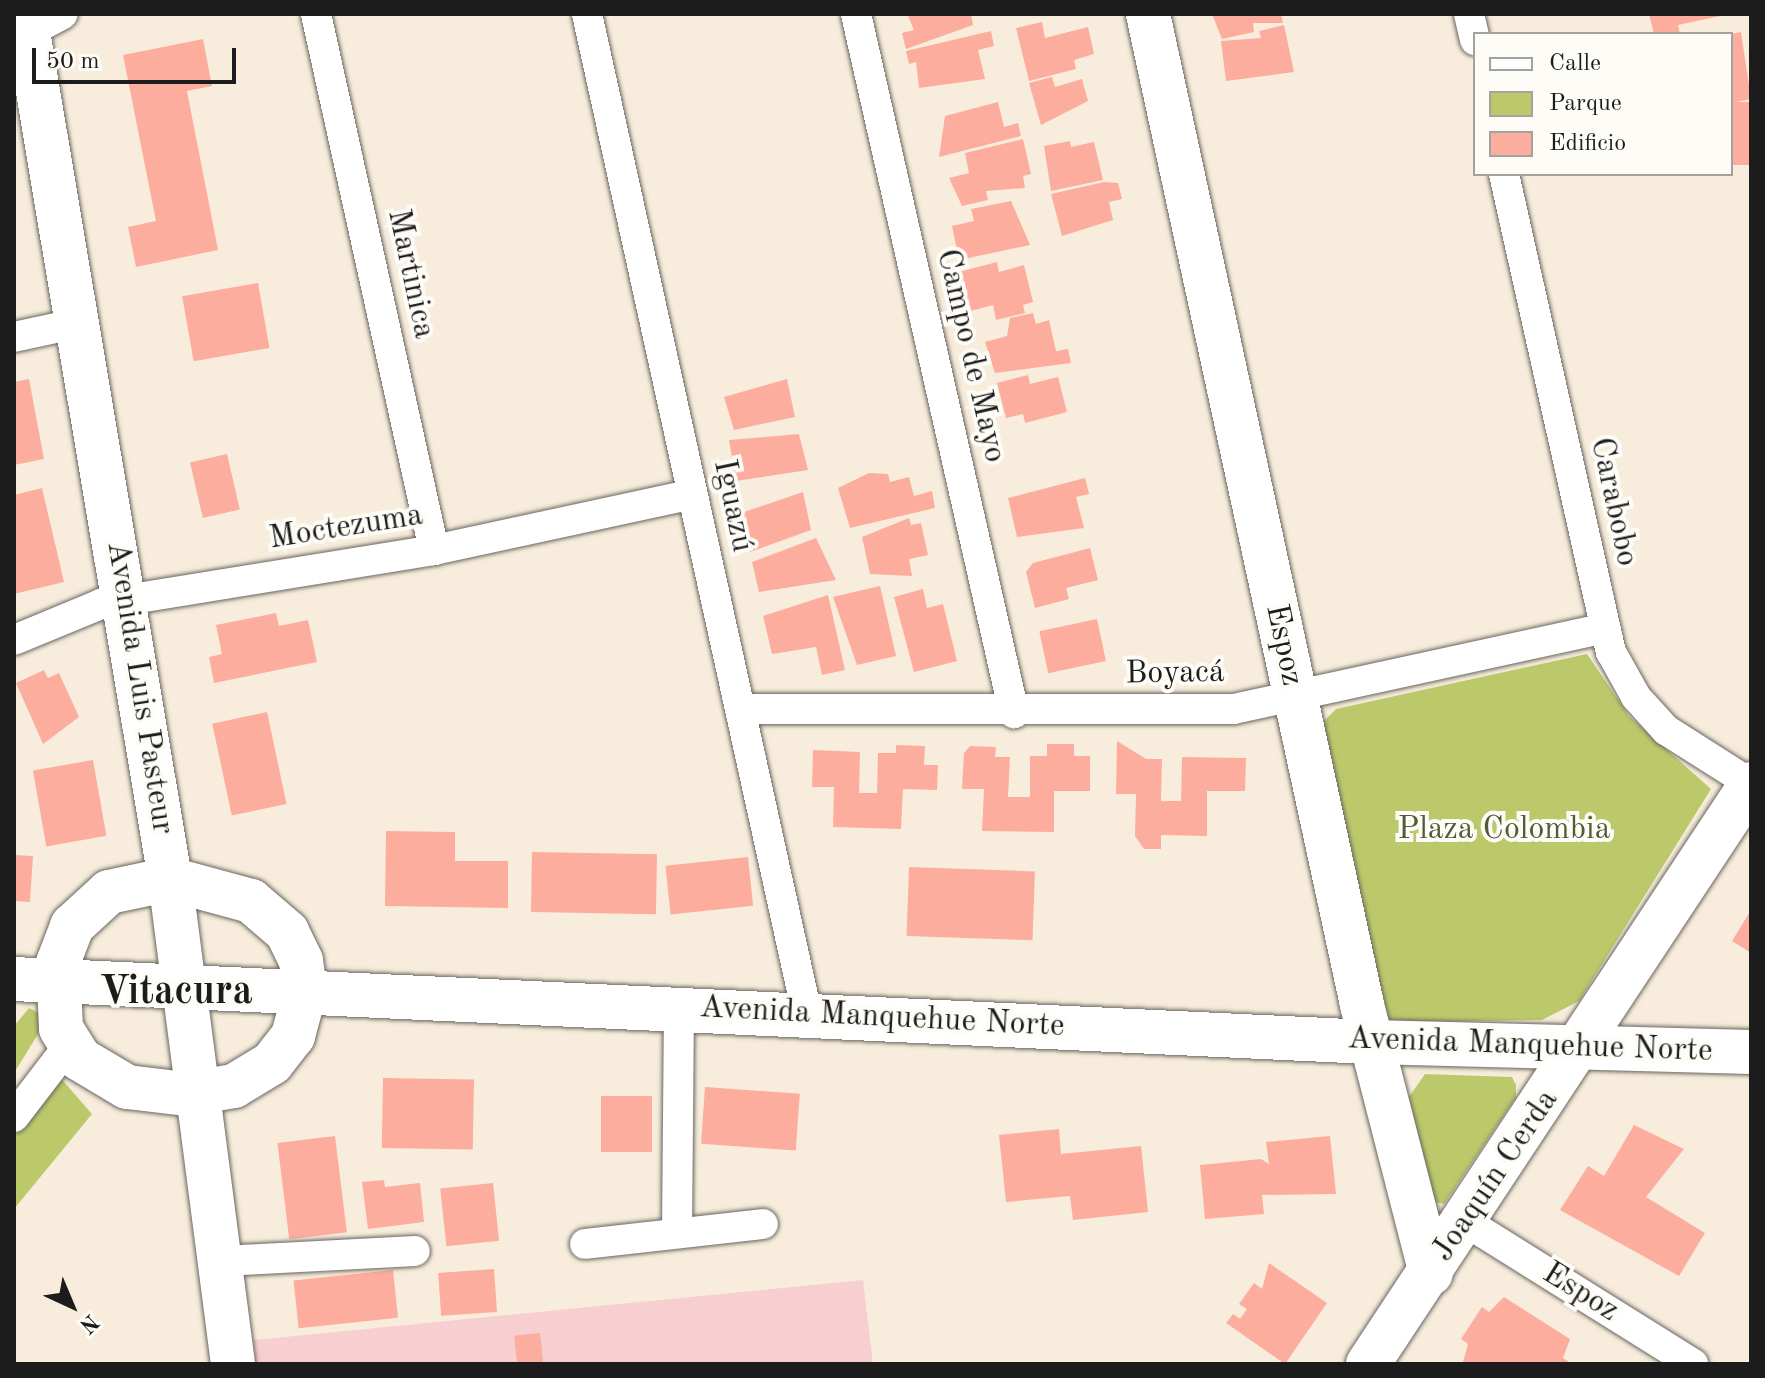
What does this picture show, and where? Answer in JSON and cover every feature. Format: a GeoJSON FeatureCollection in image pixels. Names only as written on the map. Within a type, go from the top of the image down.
{"type":"FeatureCollection","features":[{"type":"Feature","properties":{"kind":"street","name":"Martinica"},"geometry":{"type":"LineString","coordinates":[[316,14],[434,550]]}},
{"type":"Feature","properties":{"kind":"street","name":"Iguazú"},"geometry":{"type":"LineString","coordinates":[[587,14],[807,1014]]}},
{"type":"Feature","properties":{"kind":"street","name":"Campo de Mayo"},"geometry":{"type":"LineString","coordinates":[[856,14],[1014,713]]}},
{"type":"Feature","properties":{"kind":"street","name":"Espoz"},"geometry":{"type":"LineString","coordinates":[[1148,14],[1371,1042],[1431,1273]]}},
{"type":"Feature","properties":{"kind":"street","name":"Avenida Luis Pasteur"},"geometry":{"type":"LineString","coordinates":[[32,25],[202,1092],[233,1364]]}},
{"type":"Feature","properties":{"kind":"street","name":"Carabobo"},"geometry":{"type":"LineString","coordinates":[[1504,176],[1604,628],[1622,675],[1649,714],[1751,784]]}},
{"type":"Feature","properties":{"kind":"street"},"geometry":{"type":"LineString","coordinates":[[14,337],[79,323]]}},
{"type":"Feature","properties":{"kind":"street","name":"Moctezuma"},"geometry":{"type":"LineString","coordinates":[[14,640],[125,600],[434,550],[692,494]]}},
{"type":"Feature","properties":{"kind":"street","name":"Boyacá"},"geometry":{"type":"LineString","coordinates":[[740,709],[1014,713],[1234,709],[1604,628]]}},
{"type":"Feature","properties":{"kind":"street","name":"Joaquín Cerda"},"geometry":{"type":"LineString","coordinates":[[1368,1364],[1583,1047],[1751,784]]}},
{"type":"Feature","properties":{"kind":"street"},"geometry":{"type":"LineString","coordinates":[[170,879],[216,887],[265,910],[295,946],[305,991],[293,1036],[272,1063],[234,1086],[202,1092],[127,1087],[94,1072],[69,1045],[57,981],[64,941],[94,902],[124,885],[170,879]]}},
{"type":"Feature","properties":{"kind":"street","name":"Avenida Manquehue Norte"},"geometry":{"type":"LineString","coordinates":[[14,979],[1371,1042],[1751,1052]]}},
{"type":"Feature","properties":{"kind":"street"},"geometry":{"type":"LineString","coordinates":[[677,1233],[679,1008]]}},
{"type":"Feature","properties":{"kind":"street"},"geometry":{"type":"LineString","coordinates":[[14,1117],[69,1045]]}},
{"type":"Feature","properties":{"kind":"street","name":"Espoz"},"geometry":{"type":"LineString","coordinates":[[1466,1222],[1693,1364]]}},
{"type":"Feature","properties":{"kind":"street"},"geometry":{"type":"LineString","coordinates":[[585,1244],[763,1224]]}},
{"type":"Feature","properties":{"kind":"street"},"geometry":{"type":"LineString","coordinates":[[223,1261],[415,1251]]}},
{"type":"Feature","properties":{"kind":"shaded area"},"geometry":{"type":"Polygon","coordinates":[[[863,1280],[873,1364],[256,1364],[253,1340],[863,1280]]]}},
{"type":"Feature","properties":{"kind":"green space","name":"Plaza Colombia"},"geometry":{"type":"Polygon","coordinates":[[[1587,654],[1629,716],[1711,789],[1579,1001],[1542,1020],[1386,1022],[1323,722],[1336,709],[1587,654]]]}},
{"type":"Feature","properties":{"kind":"green space"},"geometry":{"type":"Polygon","coordinates":[[[29,1008],[41,1014],[43,1026],[14,1073],[14,1026],[29,1008]]]}},
{"type":"Feature","properties":{"kind":"green space"},"geometry":{"type":"Polygon","coordinates":[[[1425,1074],[1512,1077],[1516,1085],[1516,1097],[1444,1204],[1431,1201],[1409,1097],[1425,1074]]]}},
{"type":"Feature","properties":{"kind":"green space"},"geometry":{"type":"Polygon","coordinates":[[[59,1076],[92,1114],[14,1209],[14,1137],[59,1076]]]}},
{"type":"Feature","properties":{"kind":"building"},"geometry":{"type":"Polygon","coordinates":[[[907,14],[971,14],[973,25],[906,49],[902,33],[914,30],[907,14]]]}},
{"type":"Feature","properties":{"kind":"building"},"geometry":{"type":"Polygon","coordinates":[[[1212,14],[1281,14],[1283,23],[1253,23],[1254,32],[1222,39],[1212,14]]]}},
{"type":"Feature","properties":{"kind":"building"},"geometry":{"type":"Polygon","coordinates":[[[1649,14],[1725,15],[1678,25],[1680,32],[1654,32],[1649,14]]]}},
{"type":"Feature","properties":{"kind":"building"},"geometry":{"type":"Polygon","coordinates":[[[1042,22],[1045,38],[1088,27],[1094,54],[1074,60],[1076,69],[1029,81],[1016,28],[1042,22]]]}},
{"type":"Feature","properties":{"kind":"building"},"geometry":{"type":"Polygon","coordinates":[[[1284,25],[1294,72],[1226,81],[1221,41],[1261,38],[1259,31],[1284,25]]]}},
{"type":"Feature","properties":{"kind":"building"},"geometry":{"type":"Polygon","coordinates":[[[991,31],[994,46],[978,50],[985,79],[919,88],[916,62],[909,64],[906,51],[991,31]]]}},
{"type":"Feature","properties":{"kind":"building"},"geometry":{"type":"Polygon","coordinates":[[[1741,32],[1751,99],[1733,103],[1733,34],[1741,32]]]}},
{"type":"Feature","properties":{"kind":"building"},"geometry":{"type":"Polygon","coordinates":[[[203,39],[212,86],[187,91],[218,250],[136,267],[128,227],[156,221],[123,55],[203,39]]]}},
{"type":"Feature","properties":{"kind":"building"},"geometry":{"type":"Polygon","coordinates":[[[1052,77],[1055,87],[1082,79],[1088,101],[1041,125],[1029,83],[1052,77]]]}},
{"type":"Feature","properties":{"kind":"building"},"geometry":{"type":"Polygon","coordinates":[[[998,102],[1004,127],[1018,123],[1021,136],[939,157],[945,116],[998,102]]]}},
{"type":"Feature","properties":{"kind":"building"},"geometry":{"type":"Polygon","coordinates":[[[1733,102],[1751,102],[1751,165],[1733,165],[1733,102]]]}},
{"type":"Feature","properties":{"kind":"building"},"geometry":{"type":"Polygon","coordinates":[[[1023,139],[1031,174],[1023,176],[1025,188],[986,191],[988,200],[962,206],[949,178],[969,173],[965,153],[1023,139]]]}},
{"type":"Feature","properties":{"kind":"building"},"geometry":{"type":"Polygon","coordinates":[[[1070,141],[1071,147],[1094,142],[1103,180],[1051,191],[1044,146],[1070,141]]]}},
{"type":"Feature","properties":{"kind":"building"},"geometry":{"type":"Polygon","coordinates":[[[1104,182],[1118,183],[1122,199],[1109,202],[1113,220],[1062,236],[1051,194],[1104,182]]]}},
{"type":"Feature","properties":{"kind":"building"},"geometry":{"type":"Polygon","coordinates":[[[1011,201],[1030,245],[959,260],[952,226],[974,221],[971,209],[1011,201]]]}},
{"type":"Feature","properties":{"kind":"building"},"geometry":{"type":"Polygon","coordinates":[[[997,262],[999,272],[1024,265],[1033,302],[1023,305],[1025,313],[996,320],[993,305],[963,313],[958,294],[968,292],[955,273],[997,262]]]}},
{"type":"Feature","properties":{"kind":"building"},"geometry":{"type":"Polygon","coordinates":[[[258,283],[269,348],[194,361],[182,296],[258,283]]]}},
{"type":"Feature","properties":{"kind":"building"},"geometry":{"type":"Polygon","coordinates":[[[1033,313],[1036,324],[1049,320],[1056,351],[1068,349],[1071,363],[995,373],[985,342],[1007,336],[1010,318],[1033,313]]]}},
{"type":"Feature","properties":{"kind":"building"},"geometry":{"type":"Polygon","coordinates":[[[1028,375],[1030,384],[1058,377],[1067,412],[1025,423],[1023,414],[1006,418],[997,383],[1028,375]]]}},
{"type":"Feature","properties":{"kind":"building"},"geometry":{"type":"Polygon","coordinates":[[[29,379],[44,459],[14,465],[14,382],[29,379]]]}},
{"type":"Feature","properties":{"kind":"building"},"geometry":{"type":"Polygon","coordinates":[[[787,379],[795,417],[734,430],[724,397],[787,379]]]}},
{"type":"Feature","properties":{"kind":"building"},"geometry":{"type":"Polygon","coordinates":[[[799,434],[808,470],[736,481],[729,440],[799,434]]]}},
{"type":"Feature","properties":{"kind":"building"},"geometry":{"type":"Polygon","coordinates":[[[227,454],[240,510],[203,518],[190,463],[227,454]]]}},
{"type":"Feature","properties":{"kind":"building"},"geometry":{"type":"Polygon","coordinates":[[[869,473],[888,474],[890,482],[909,477],[914,496],[932,491],[935,508],[850,528],[838,488],[869,473]]]}},
{"type":"Feature","properties":{"kind":"building"},"geometry":{"type":"Polygon","coordinates":[[[1085,478],[1089,494],[1076,497],[1084,528],[1017,537],[1008,498],[1085,478]]]}},
{"type":"Feature","properties":{"kind":"building"},"geometry":{"type":"Polygon","coordinates":[[[42,488],[64,582],[14,594],[14,495],[42,488]]]}},
{"type":"Feature","properties":{"kind":"building"},"geometry":{"type":"Polygon","coordinates":[[[803,492],[811,530],[750,552],[741,513],[803,492]]]}},
{"type":"Feature","properties":{"kind":"building"},"geometry":{"type":"Polygon","coordinates":[[[909,518],[911,525],[921,523],[928,555],[909,559],[912,576],[870,574],[862,537],[909,518]]]}},
{"type":"Feature","properties":{"kind":"building"},"geometry":{"type":"Polygon","coordinates":[[[816,538],[836,580],[759,592],[752,562],[816,538]]]}},
{"type":"Feature","properties":{"kind":"building"},"geometry":{"type":"Polygon","coordinates":[[[1090,548],[1098,580],[1066,588],[1069,599],[1035,608],[1026,572],[1033,563],[1090,548]]]}},
{"type":"Feature","properties":{"kind":"building"},"geometry":{"type":"Polygon","coordinates":[[[880,586],[896,656],[857,665],[833,597],[880,586]]]}},
{"type":"Feature","properties":{"kind":"building"},"geometry":{"type":"Polygon","coordinates":[[[923,589],[927,608],[943,604],[957,661],[914,672],[894,597],[923,589]]]}},
{"type":"Feature","properties":{"kind":"building"},"geometry":{"type":"Polygon","coordinates":[[[828,595],[845,670],[822,675],[816,647],[772,654],[763,616],[828,595]]]}},
{"type":"Feature","properties":{"kind":"building"},"geometry":{"type":"Polygon","coordinates":[[[276,613],[279,626],[308,620],[317,662],[214,683],[209,657],[222,654],[216,625],[276,613]]]}},
{"type":"Feature","properties":{"kind":"building"},"geometry":{"type":"Polygon","coordinates":[[[1097,619],[1106,661],[1048,673],[1039,631],[1097,619]]]}},
{"type":"Feature","properties":{"kind":"building"},"geometry":{"type":"Polygon","coordinates":[[[44,670],[48,678],[59,673],[79,717],[43,744],[16,683],[44,670]]]}},
{"type":"Feature","properties":{"kind":"building"},"geometry":{"type":"Polygon","coordinates":[[[267,712],[287,804],[232,816],[212,724],[267,712]]]}},
{"type":"Feature","properties":{"kind":"building"},"geometry":{"type":"Polygon","coordinates":[[[1117,741],[1146,759],[1162,759],[1161,801],[1181,801],[1182,757],[1246,758],[1245,791],[1207,791],[1207,836],[1161,835],[1161,849],[1144,849],[1135,836],[1136,794],[1116,794],[1117,741]]]}},
{"type":"Feature","properties":{"kind":"building"},"geometry":{"type":"Polygon","coordinates":[[[1047,744],[1074,744],[1074,756],[1090,756],[1090,791],[1054,791],[1054,832],[982,831],[984,789],[962,789],[964,753],[970,746],[996,747],[995,757],[1010,757],[1008,797],[1030,797],[1030,756],[1047,756],[1047,744]]]}},
{"type":"Feature","properties":{"kind":"building"},"geometry":{"type":"Polygon","coordinates":[[[896,745],[925,746],[924,765],[938,765],[937,790],[903,789],[901,829],[833,827],[834,787],[812,787],[813,750],[860,752],[859,793],[877,793],[878,753],[896,753],[896,745]]]}},
{"type":"Feature","properties":{"kind":"building"},"geometry":{"type":"Polygon","coordinates":[[[93,760],[106,836],[46,846],[33,771],[93,760]]]}},
{"type":"Feature","properties":{"kind":"building"},"geometry":{"type":"Polygon","coordinates":[[[386,831],[455,832],[455,861],[508,861],[508,908],[385,906],[386,831]]]}},
{"type":"Feature","properties":{"kind":"building"},"geometry":{"type":"Polygon","coordinates":[[[532,852],[657,854],[656,914],[531,912],[532,852]]]}},
{"type":"Feature","properties":{"kind":"building"},"geometry":{"type":"Polygon","coordinates":[[[14,855],[33,856],[30,902],[14,901],[14,855]]]}},
{"type":"Feature","properties":{"kind":"building"},"geometry":{"type":"Polygon","coordinates":[[[748,857],[753,906],[671,914],[665,866],[748,857]]]}},
{"type":"Feature","properties":{"kind":"building"},"geometry":{"type":"Polygon","coordinates":[[[909,867],[1035,871],[1033,940],[907,936],[909,867]]]}},
{"type":"Feature","properties":{"kind":"building"},"geometry":{"type":"Polygon","coordinates":[[[1751,910],[1751,953],[1732,941],[1751,910]]]}},
{"type":"Feature","properties":{"kind":"building"},"geometry":{"type":"Polygon","coordinates":[[[383,1078],[474,1080],[473,1150],[382,1148],[383,1078]]]}},
{"type":"Feature","properties":{"kind":"building"},"geometry":{"type":"Polygon","coordinates":[[[705,1087],[800,1094],[796,1150],[701,1144],[705,1087]]]}},
{"type":"Feature","properties":{"kind":"building"},"geometry":{"type":"Polygon","coordinates":[[[601,1096],[652,1096],[652,1152],[601,1152],[601,1096]]]}},
{"type":"Feature","properties":{"kind":"building"},"geometry":{"type":"Polygon","coordinates":[[[1634,1125],[1684,1149],[1646,1197],[1705,1233],[1679,1276],[1560,1210],[1588,1166],[1604,1176],[1634,1125]]]}},
{"type":"Feature","properties":{"kind":"building"},"geometry":{"type":"Polygon","coordinates":[[[1059,1129],[1061,1154],[1141,1146],[1148,1212],[1073,1220],[1070,1196],[1006,1202],[999,1135],[1059,1129]]]}},
{"type":"Feature","properties":{"kind":"building"},"geometry":{"type":"Polygon","coordinates":[[[335,1136],[347,1232],[289,1239],[277,1143],[335,1136]]]}},
{"type":"Feature","properties":{"kind":"building"},"geometry":{"type":"Polygon","coordinates":[[[1330,1136],[1336,1194],[1262,1195],[1264,1214],[1205,1219],[1200,1165],[1261,1159],[1269,1164],[1266,1142],[1330,1136]]]}},
{"type":"Feature","properties":{"kind":"building"},"geometry":{"type":"Polygon","coordinates":[[[384,1180],[385,1187],[420,1183],[424,1222],[368,1229],[362,1182],[384,1180]]]}},
{"type":"Feature","properties":{"kind":"building"},"geometry":{"type":"Polygon","coordinates":[[[493,1183],[499,1241],[446,1246],[440,1189],[493,1183]]]}},
{"type":"Feature","properties":{"kind":"building"},"geometry":{"type":"Polygon","coordinates":[[[1269,1263],[1327,1303],[1285,1364],[1226,1323],[1233,1314],[1240,1319],[1247,1309],[1239,1304],[1254,1283],[1262,1289],[1269,1263]]]}},
{"type":"Feature","properties":{"kind":"building"},"geometry":{"type":"Polygon","coordinates":[[[494,1269],[497,1312],[441,1316],[438,1273],[494,1269]]]}},
{"type":"Feature","properties":{"kind":"building"},"geometry":{"type":"Polygon","coordinates":[[[393,1270],[398,1318],[299,1328],[294,1280],[393,1270]]]}},
{"type":"Feature","properties":{"kind":"building"},"geometry":{"type":"Polygon","coordinates":[[[1504,1297],[1570,1339],[1563,1358],[1572,1364],[1463,1362],[1468,1344],[1461,1339],[1482,1307],[1489,1312],[1504,1297]]]}},
{"type":"Feature","properties":{"kind":"building"},"geometry":{"type":"Polygon","coordinates":[[[540,1333],[543,1364],[517,1364],[514,1336],[540,1333]]]}},
{"type":"Feature","properties":{"kind":"district","name":"Vitacura"},"geometry":{"type":"Point","coordinates":[176,993]}}]}
